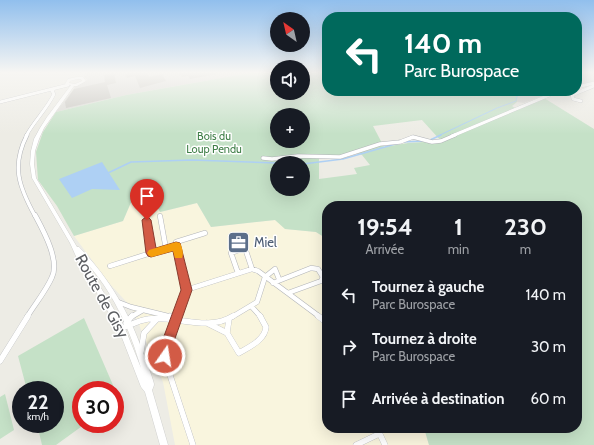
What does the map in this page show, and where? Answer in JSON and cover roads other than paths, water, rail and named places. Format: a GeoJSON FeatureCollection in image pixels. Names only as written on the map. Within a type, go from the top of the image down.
{"type":"FeatureCollection","features":[{"type":"Feature","properties":{"kind":"street"},"geometry":{"type":"LineString","coordinates":[[0,101],[31,93]]}},
{"type":"Feature","properties":{"kind":"street"},"geometry":{"type":"LineString","coordinates":[[0,101],[35,93]]}},
{"type":"Feature","properties":{"kind":"street"},"geometry":{"type":"LineString","coordinates":[[0,361],[53,276],[54,268],[50,244],[22,189],[17,165],[22,144],[36,119],[52,99],[53,93]]}},
{"type":"Feature","properties":{"kind":"street","name":"Route de Gisy"},"geometry":{"type":"LineString","coordinates":[[67,93],[48,117],[37,135],[31,159],[37,184],[75,246],[81,261],[126,325],[130,345],[145,387],[148,390],[164,445]]}},
{"type":"Feature","properties":{"kind":"street"},"geometry":{"type":"LineString","coordinates":[[263,158],[272,159],[298,156],[340,157],[380,144],[400,142],[413,137],[428,141],[441,141],[546,96]]}},
{"type":"Feature","properties":{"kind":"street"},"geometry":{"type":"LineString","coordinates":[[572,96],[572,98],[581,101]]}},
{"type":"Feature","properties":{"kind":"street"},"geometry":{"type":"LineString","coordinates":[[160,216],[166,249]]}},
{"type":"Feature","properties":{"kind":"street"},"geometry":{"type":"LineString","coordinates":[[147,220],[151,253]]}},
{"type":"Feature","properties":{"kind":"street"},"geometry":{"type":"LineString","coordinates":[[193,445],[168,371],[165,356],[166,347],[186,290],[176,242],[205,233]]}},
{"type":"Feature","properties":{"kind":"street","name":"Route de Gisy"},"geometry":{"type":"LineString","coordinates":[[75,246],[94,267],[115,300],[140,352],[150,385],[148,390]]}},
{"type":"Feature","properties":{"kind":"street"},"geometry":{"type":"LineString","coordinates":[[110,266],[176,246]]}},
{"type":"Feature","properties":{"kind":"street"},"geometry":{"type":"LineString","coordinates":[[238,273],[231,253],[245,248],[252,268],[322,319]]}},
{"type":"Feature","properties":{"kind":"street"},"geometry":{"type":"LineString","coordinates":[[186,290],[252,268]]}},
{"type":"Feature","properties":{"kind":"street"},"geometry":{"type":"LineString","coordinates":[[273,282],[314,268],[322,273]]}},
{"type":"Feature","properties":{"kind":"street"},"geometry":{"type":"LineString","coordinates":[[126,325],[144,319],[176,319],[207,323],[230,319],[252,306],[258,300],[265,277],[275,269],[280,279]]}},
{"type":"Feature","properties":{"kind":"street"},"geometry":{"type":"LineString","coordinates":[[288,293],[322,280]]}},
{"type":"Feature","properties":{"kind":"street"},"geometry":{"type":"LineString","coordinates":[[115,300],[129,307],[162,313],[176,319]]}},
{"type":"Feature","properties":{"kind":"street"},"geometry":{"type":"LineString","coordinates":[[207,323],[227,333],[239,353],[263,336],[266,326],[252,306]]}},
{"type":"Feature","properties":{"kind":"street"},"geometry":{"type":"LineString","coordinates":[[126,325],[143,310]]}},
{"type":"Feature","properties":{"kind":"street"},"geometry":{"type":"LineString","coordinates":[[140,352],[144,333],[158,319]]}},
{"type":"Feature","properties":{"kind":"street"},"geometry":{"type":"LineString","coordinates":[[227,333],[230,319]]}},
{"type":"Feature","properties":{"kind":"street"},"geometry":{"type":"LineString","coordinates":[[356,445],[375,433]]}},
{"type":"Feature","properties":{"kind":"street"},"geometry":{"type":"LineString","coordinates":[[379,433],[384,445]]}},
{"type":"Feature","properties":{"kind":"water"},"geometry":{"type":"Polygon","coordinates":[[[102,162],[120,190],[92,189],[72,198],[59,179],[102,162]]]}},
{"type":"Feature","properties":{"kind":"waterway"},"geometry":{"type":"LineString","coordinates":[[438,136],[497,108],[516,101],[517,96]]}},
{"type":"Feature","properties":{"kind":"waterway"},"geometry":{"type":"LineString","coordinates":[[430,140],[441,135]]}},
{"type":"Feature","properties":{"kind":"waterway"},"geometry":{"type":"LineString","coordinates":[[402,142],[424,141]]}},
{"type":"Feature","properties":{"kind":"waterway"},"geometry":{"type":"LineString","coordinates":[[310,163],[343,159],[399,143]]}},
{"type":"Feature","properties":{"kind":"waterway"},"geometry":{"type":"LineString","coordinates":[[108,173],[131,162],[192,160],[270,163]]}},
{"type":"Feature","properties":{"kind":"place","name":"Miel"},"geometry":{"type":"Point","coordinates":[238,242]}},
{"type":"Feature","properties":{"kind":"park label","name":"Bois du Loup Pendu"},"geometry":{"type":"Point","coordinates":[214,142]}}]}
